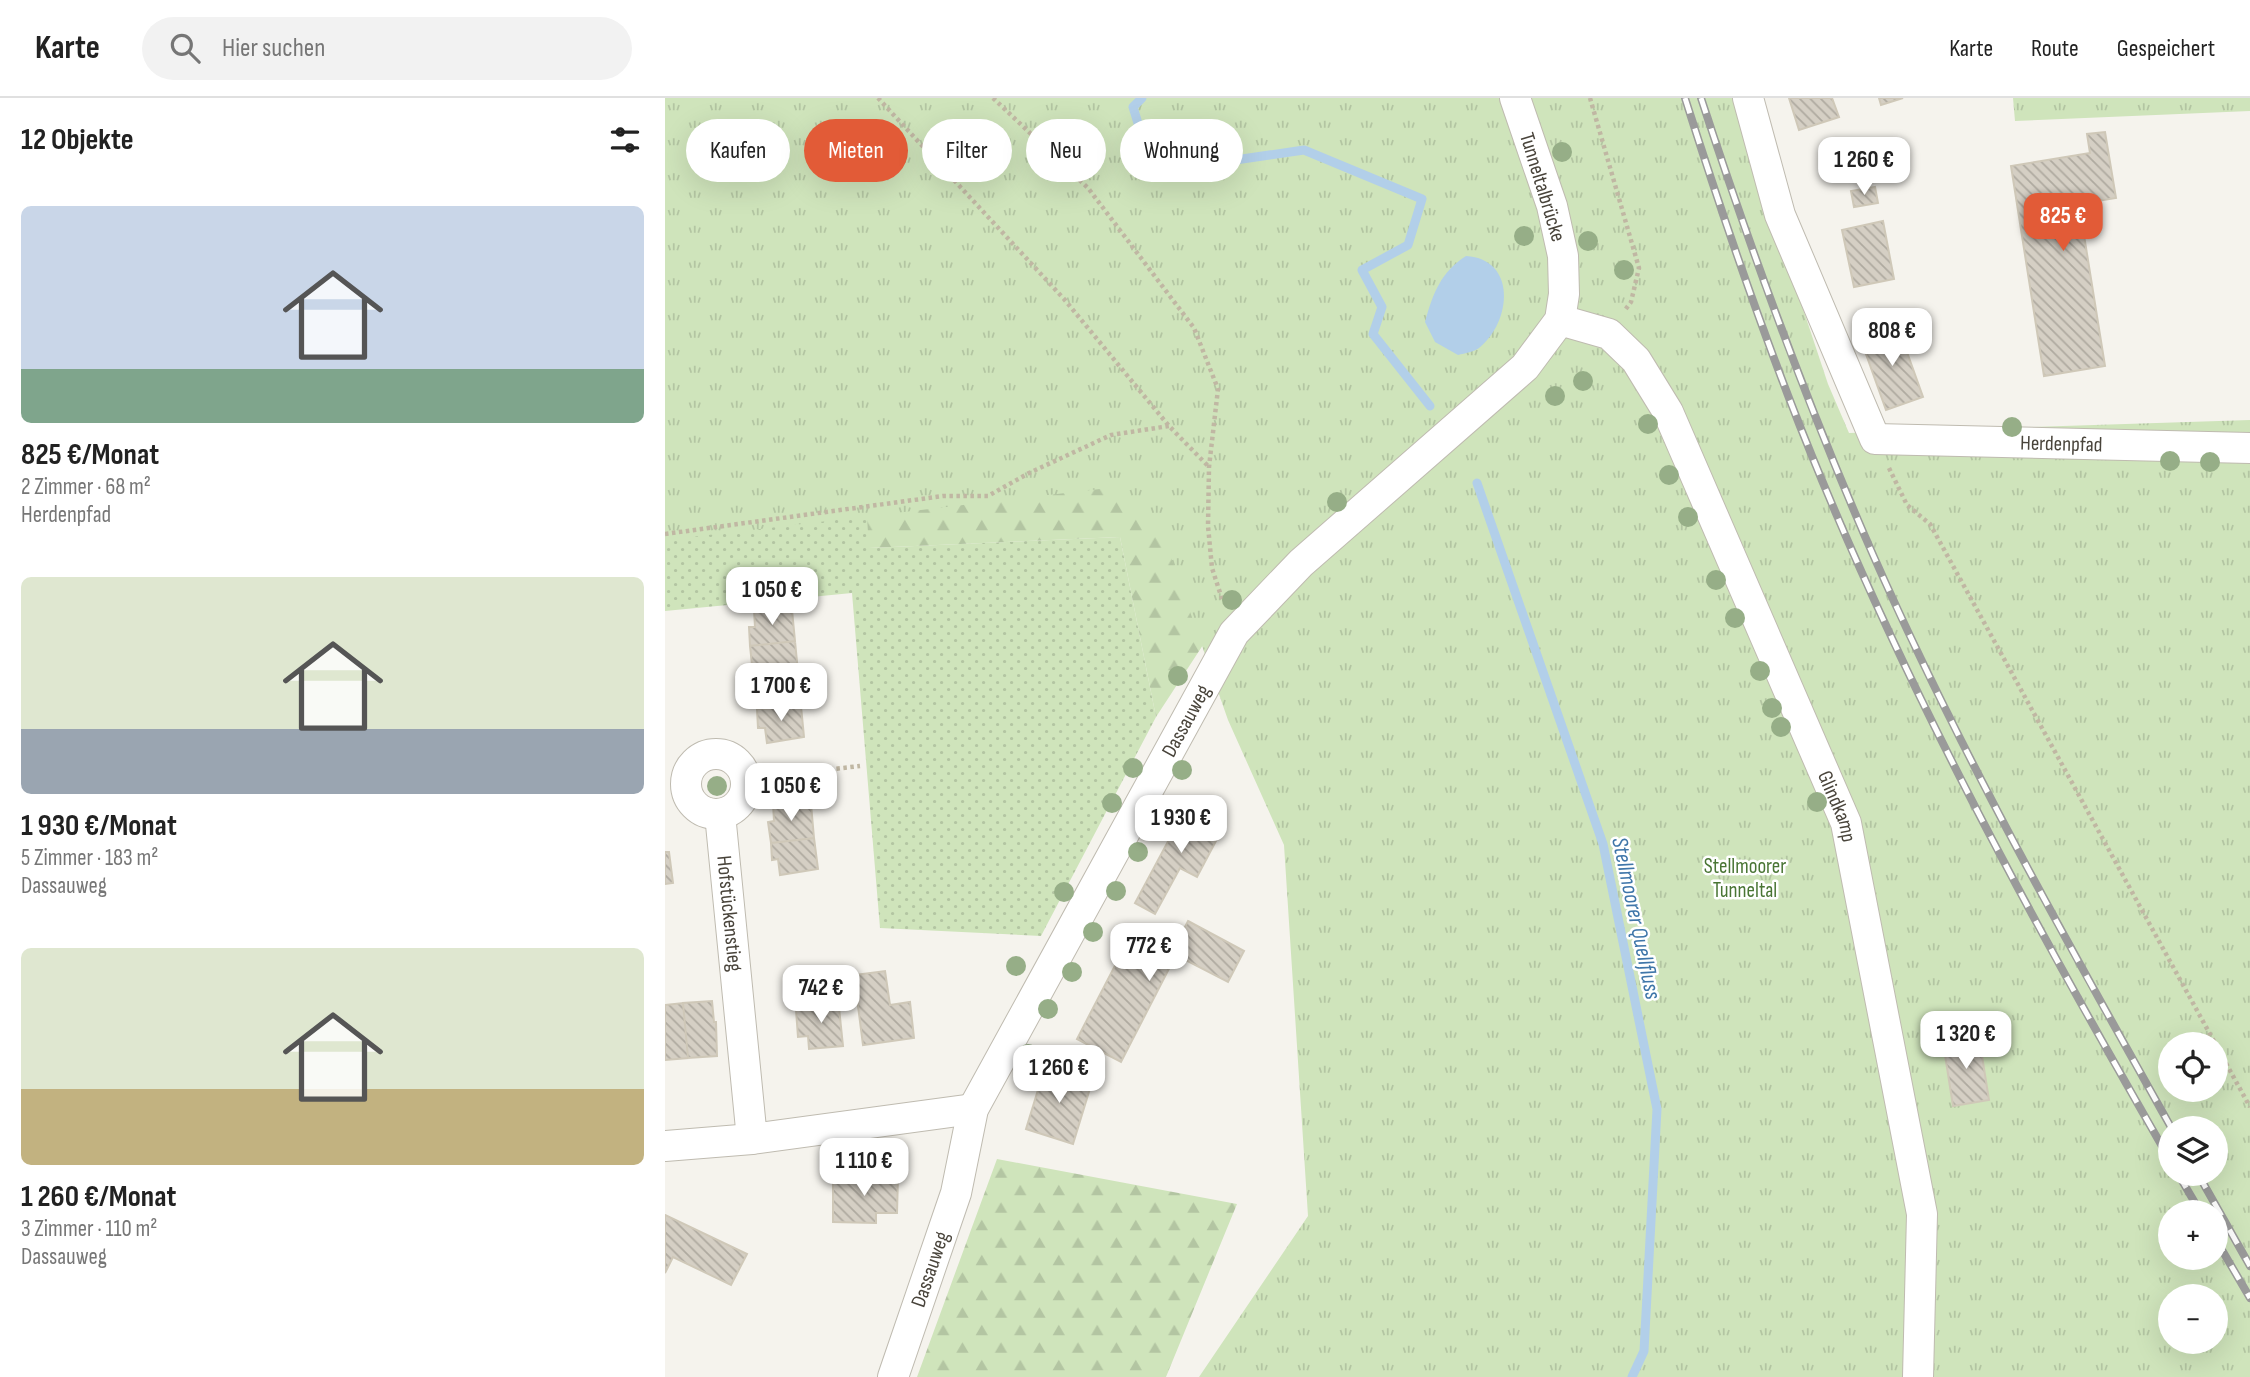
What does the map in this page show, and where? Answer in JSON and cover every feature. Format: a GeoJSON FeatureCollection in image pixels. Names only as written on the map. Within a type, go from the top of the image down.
{"type":"FeatureCollection","features":[{"type":"Feature","properties":{"kind":"street","name":"Tunneltalbrücke"},"geometry":{"type":"LineString","coordinates":[[1515,98],[1552,206],[1563,256],[1564,294],[1560,320]]}},
{"type":"Feature","properties":{"kind":"street"},"geometry":{"type":"LineString","coordinates":[[1748,98],[1780,215],[1875,439]]}},
{"type":"Feature","properties":{"kind":"street","name":"Glindkamp"},"geometry":{"type":"LineString","coordinates":[[1560,320],[1609,334],[1636,360],[1668,412],[1846,823],[1922,1214],[1919,1377]]}},
{"type":"Feature","properties":{"kind":"street","name":"Dassauweg"},"geometry":{"type":"LineString","coordinates":[[893,1377],[956,1193],[973,1109],[1234,633],[1301,563],[1525,367],[1560,320]]}},
{"type":"Feature","properties":{"kind":"street","name":"Herdenpfad"},"geometry":{"type":"LineString","coordinates":[[1875,439],[2250,448]]}},
{"type":"Feature","properties":{"kind":"street"},"geometry":{"type":"LineString","coordinates":[[707,755],[731,757],[739,764],[746,779],[743,799],[733,809],[720,814],[699,810],[676,794],[691,766],[707,755]]}},
{"type":"Feature","properties":{"kind":"street","name":"Hofstückenstieg"},"geometry":{"type":"LineString","coordinates":[[720,814],[752,1139]]}},
{"type":"Feature","properties":{"kind":"street"},"geometry":{"type":"LineString","coordinates":[[665,1146],[752,1139],[973,1109]]}},
{"type":"Feature","properties":{"kind":"path"},"geometry":{"type":"LineString","coordinates":[[878,98],[1064,299],[1169,426],[1209,467]]}},
{"type":"Feature","properties":{"kind":"path"},"geometry":{"type":"LineString","coordinates":[[993,98],[1088,188],[1194,328],[1218,389],[1209,467],[1212,568],[1234,633]]}},
{"type":"Feature","properties":{"kind":"path"},"geometry":{"type":"LineString","coordinates":[[1590,98],[1639,268],[1630,302],[1609,334]]}},
{"type":"Feature","properties":{"kind":"path"},"geometry":{"type":"LineString","coordinates":[[665,534],[943,496],[988,496],[1029,473],[1111,435],[1169,426]]}},
{"type":"Feature","properties":{"kind":"path"},"geometry":{"type":"LineString","coordinates":[[1875,439],[1907,505],[1930,524],[2250,1107]]}},
{"type":"Feature","properties":{"kind":"path"},"geometry":{"type":"LineString","coordinates":[[746,779],[860,766]]}},
{"type":"Feature","properties":{"kind":"green space"},"geometry":{"type":"Polygon","coordinates":[[[665,98],[900,98],[899,119],[804,119],[804,182],[894,182],[869,548],[1120,537],[1156,717],[1041,936],[880,928],[852,593],[665,611],[665,98]]]}},
{"type":"Feature","properties":{"kind":"green space","name":"Stellmoorer Tunneltal"},"geometry":{"type":"Polygon","coordinates":[[[665,98],[1733,98],[1828,384],[1849,433],[2250,420],[2250,1377],[1199,1377],[1308,1216],[1284,845],[1228,720],[1160,526],[1100,489],[665,540],[665,98]]]}},
{"type":"Feature","properties":{"kind":"green space"},"geometry":{"type":"Polygon","coordinates":[[[2013,98],[2250,98],[2250,111],[2015,121],[2013,98]]]}},
{"type":"Feature","properties":{"kind":"green space"},"geometry":{"type":"Polygon","coordinates":[[[1095,473],[1153,503],[1218,622],[1156,717],[1120,537],[869,548],[866,501],[1095,473]]]}},
{"type":"Feature","properties":{"kind":"green space"},"geometry":{"type":"Polygon","coordinates":[[[997,1159],[1237,1204],[1166,1377],[917,1377],[997,1159]]]}},
{"type":"Feature","properties":{"kind":"water"},"geometry":{"type":"Polygon","coordinates":[[[1466,256],[1483,260],[1494,268],[1504,293],[1503,308],[1490,337],[1477,349],[1458,355],[1435,342],[1425,322],[1439,284],[1450,269],[1466,256]]]}},
{"type":"Feature","properties":{"kind":"building"},"geometry":{"type":"Polygon","coordinates":[[[1789,98],[1832,98],[1839,117],[1799,130],[1789,98]]]}},
{"type":"Feature","properties":{"kind":"building"},"geometry":{"type":"Polygon","coordinates":[[[1879,98],[1903,98],[1881,105],[1879,98]]]}},
{"type":"Feature","properties":{"kind":"building"},"geometry":{"type":"Polygon","coordinates":[[[2105,132],[2116,198],[2079,204],[2105,366],[2044,376],[2011,166],[2090,153],[2087,134],[2105,132]]]}},
{"type":"Feature","properties":{"kind":"building"},"geometry":{"type":"Polygon","coordinates":[[[1875,187],[1878,203],[1854,207],[1851,191],[1875,187]]]}},
{"type":"Feature","properties":{"kind":"building"},"geometry":{"type":"Polygon","coordinates":[[[1883,221],[1894,279],[1854,287],[1842,230],[1883,221]]]}},
{"type":"Feature","properties":{"kind":"building"},"geometry":{"type":"Polygon","coordinates":[[[1898,327],[1923,397],[1886,410],[1861,340],[1898,327]]]}},
{"type":"Feature","properties":{"kind":"building"},"geometry":{"type":"Polygon","coordinates":[[[773,608],[774,611],[792,610],[795,641],[750,646],[749,627],[755,627],[754,610],[773,608]]]}},
{"type":"Feature","properties":{"kind":"building"},"geometry":{"type":"Polygon","coordinates":[[[795,641],[798,672],[760,676],[759,665],[752,665],[750,646],[795,641]]]}},
{"type":"Feature","properties":{"kind":"building"},"geometry":{"type":"Polygon","coordinates":[[[798,672],[801,706],[757,709],[755,690],[761,689],[760,676],[798,672]]]}},
{"type":"Feature","properties":{"kind":"building"},"geometry":{"type":"Polygon","coordinates":[[[801,706],[804,737],[767,743],[765,728],[758,728],[757,709],[801,706]]]}},
{"type":"Feature","properties":{"kind":"building"},"geometry":{"type":"Polygon","coordinates":[[[792,802],[792,805],[811,804],[814,838],[771,843],[768,822],[774,821],[773,804],[792,802]]]}},
{"type":"Feature","properties":{"kind":"building"},"geometry":{"type":"Polygon","coordinates":[[[1188,804],[1225,824],[1197,877],[1180,868],[1155,914],[1135,903],[1188,804]]]}},
{"type":"Feature","properties":{"kind":"building"},"geometry":{"type":"Polygon","coordinates":[[[814,838],[818,869],[780,875],[778,859],[772,860],[771,843],[814,838]]]}},
{"type":"Feature","properties":{"kind":"building"},"geometry":{"type":"Polygon","coordinates":[[[665,852],[669,852],[673,883],[665,884],[665,852]]]}},
{"type":"Feature","properties":{"kind":"building"},"geometry":{"type":"Polygon","coordinates":[[[1188,921],[1244,951],[1228,982],[1176,955],[1121,1062],[1077,1039],[1136,925],[1175,946],[1188,921]]]}},
{"type":"Feature","properties":{"kind":"building"},"geometry":{"type":"Polygon","coordinates":[[[885,971],[890,1005],[910,1002],[914,1038],[863,1045],[854,975],[885,971]]]}},
{"type":"Feature","properties":{"kind":"building"},"geometry":{"type":"Polygon","coordinates":[[[838,998],[843,1046],[809,1049],[808,1036],[798,1037],[796,1010],[819,1008],[818,1000],[838,998]]]}},
{"type":"Feature","properties":{"kind":"building"},"geometry":{"type":"Polygon","coordinates":[[[712,1001],[717,1056],[688,1058],[683,1003],[712,1001]]]}},
{"type":"Feature","properties":{"kind":"building"},"geometry":{"type":"Polygon","coordinates":[[[683,1003],[688,1058],[665,1060],[665,1005],[683,1003]]]}},
{"type":"Feature","properties":{"kind":"building"},"geometry":{"type":"Polygon","coordinates":[[[1979,1037],[1989,1100],[1953,1106],[1943,1042],[1979,1037]]]}},
{"type":"Feature","properties":{"kind":"building"},"geometry":{"type":"Polygon","coordinates":[[[1045,1067],[1092,1082],[1073,1144],[1026,1129],[1045,1067]]]}},
{"type":"Feature","properties":{"kind":"building"},"geometry":{"type":"Polygon","coordinates":[[[833,1176],[898,1177],[897,1213],[876,1213],[876,1223],[833,1222],[833,1176]]]}},
{"type":"Feature","properties":{"kind":"building"},"geometry":{"type":"Polygon","coordinates":[[[665,1215],[747,1254],[731,1285],[673,1257],[665,1273],[665,1215]]]}},
{"type":"Feature","properties":{"kind":"waterway","name":"Stellmoorer Quellfluss"},"geometry":{"type":"LineString","coordinates":[[1142,98],[1133,107],[1153,172],[1304,150],[1422,199],[1408,245],[1362,270],[1382,307],[1373,334],[1430,406]]}},
{"type":"Feature","properties":{"kind":"waterway","name":"Stellmoorer Quellfluss"},"geometry":{"type":"LineString","coordinates":[[1477,483],[1603,844],[1657,1109],[1644,1351],[1632,1377]]}},
{"type":"Feature","properties":{"kind":"railway"},"geometry":{"type":"LineString","coordinates":[[1685,98],[1775,361],[1829,497],[1872,594],[1917,691],[2014,881],[2158,1139]]}},
{"type":"Feature","properties":{"kind":"railway"},"geometry":{"type":"LineString","coordinates":[[1701,98],[1740,214],[1804,387],[1850,501],[1907,630],[2016,847],[2165,1116]]}},
{"type":"Feature","properties":{"kind":"railway"},"geometry":{"type":"LineString","coordinates":[[2185,1186],[2193,1200]]}},
{"type":"Feature","properties":{"kind":"railway"},"geometry":{"type":"LineString","coordinates":[[2205,1186],[2250,1266]]}},
{"type":"Feature","properties":{"kind":"railway"},"geometry":{"type":"LineString","coordinates":[[2228,1260],[2250,1298]]}}]}
